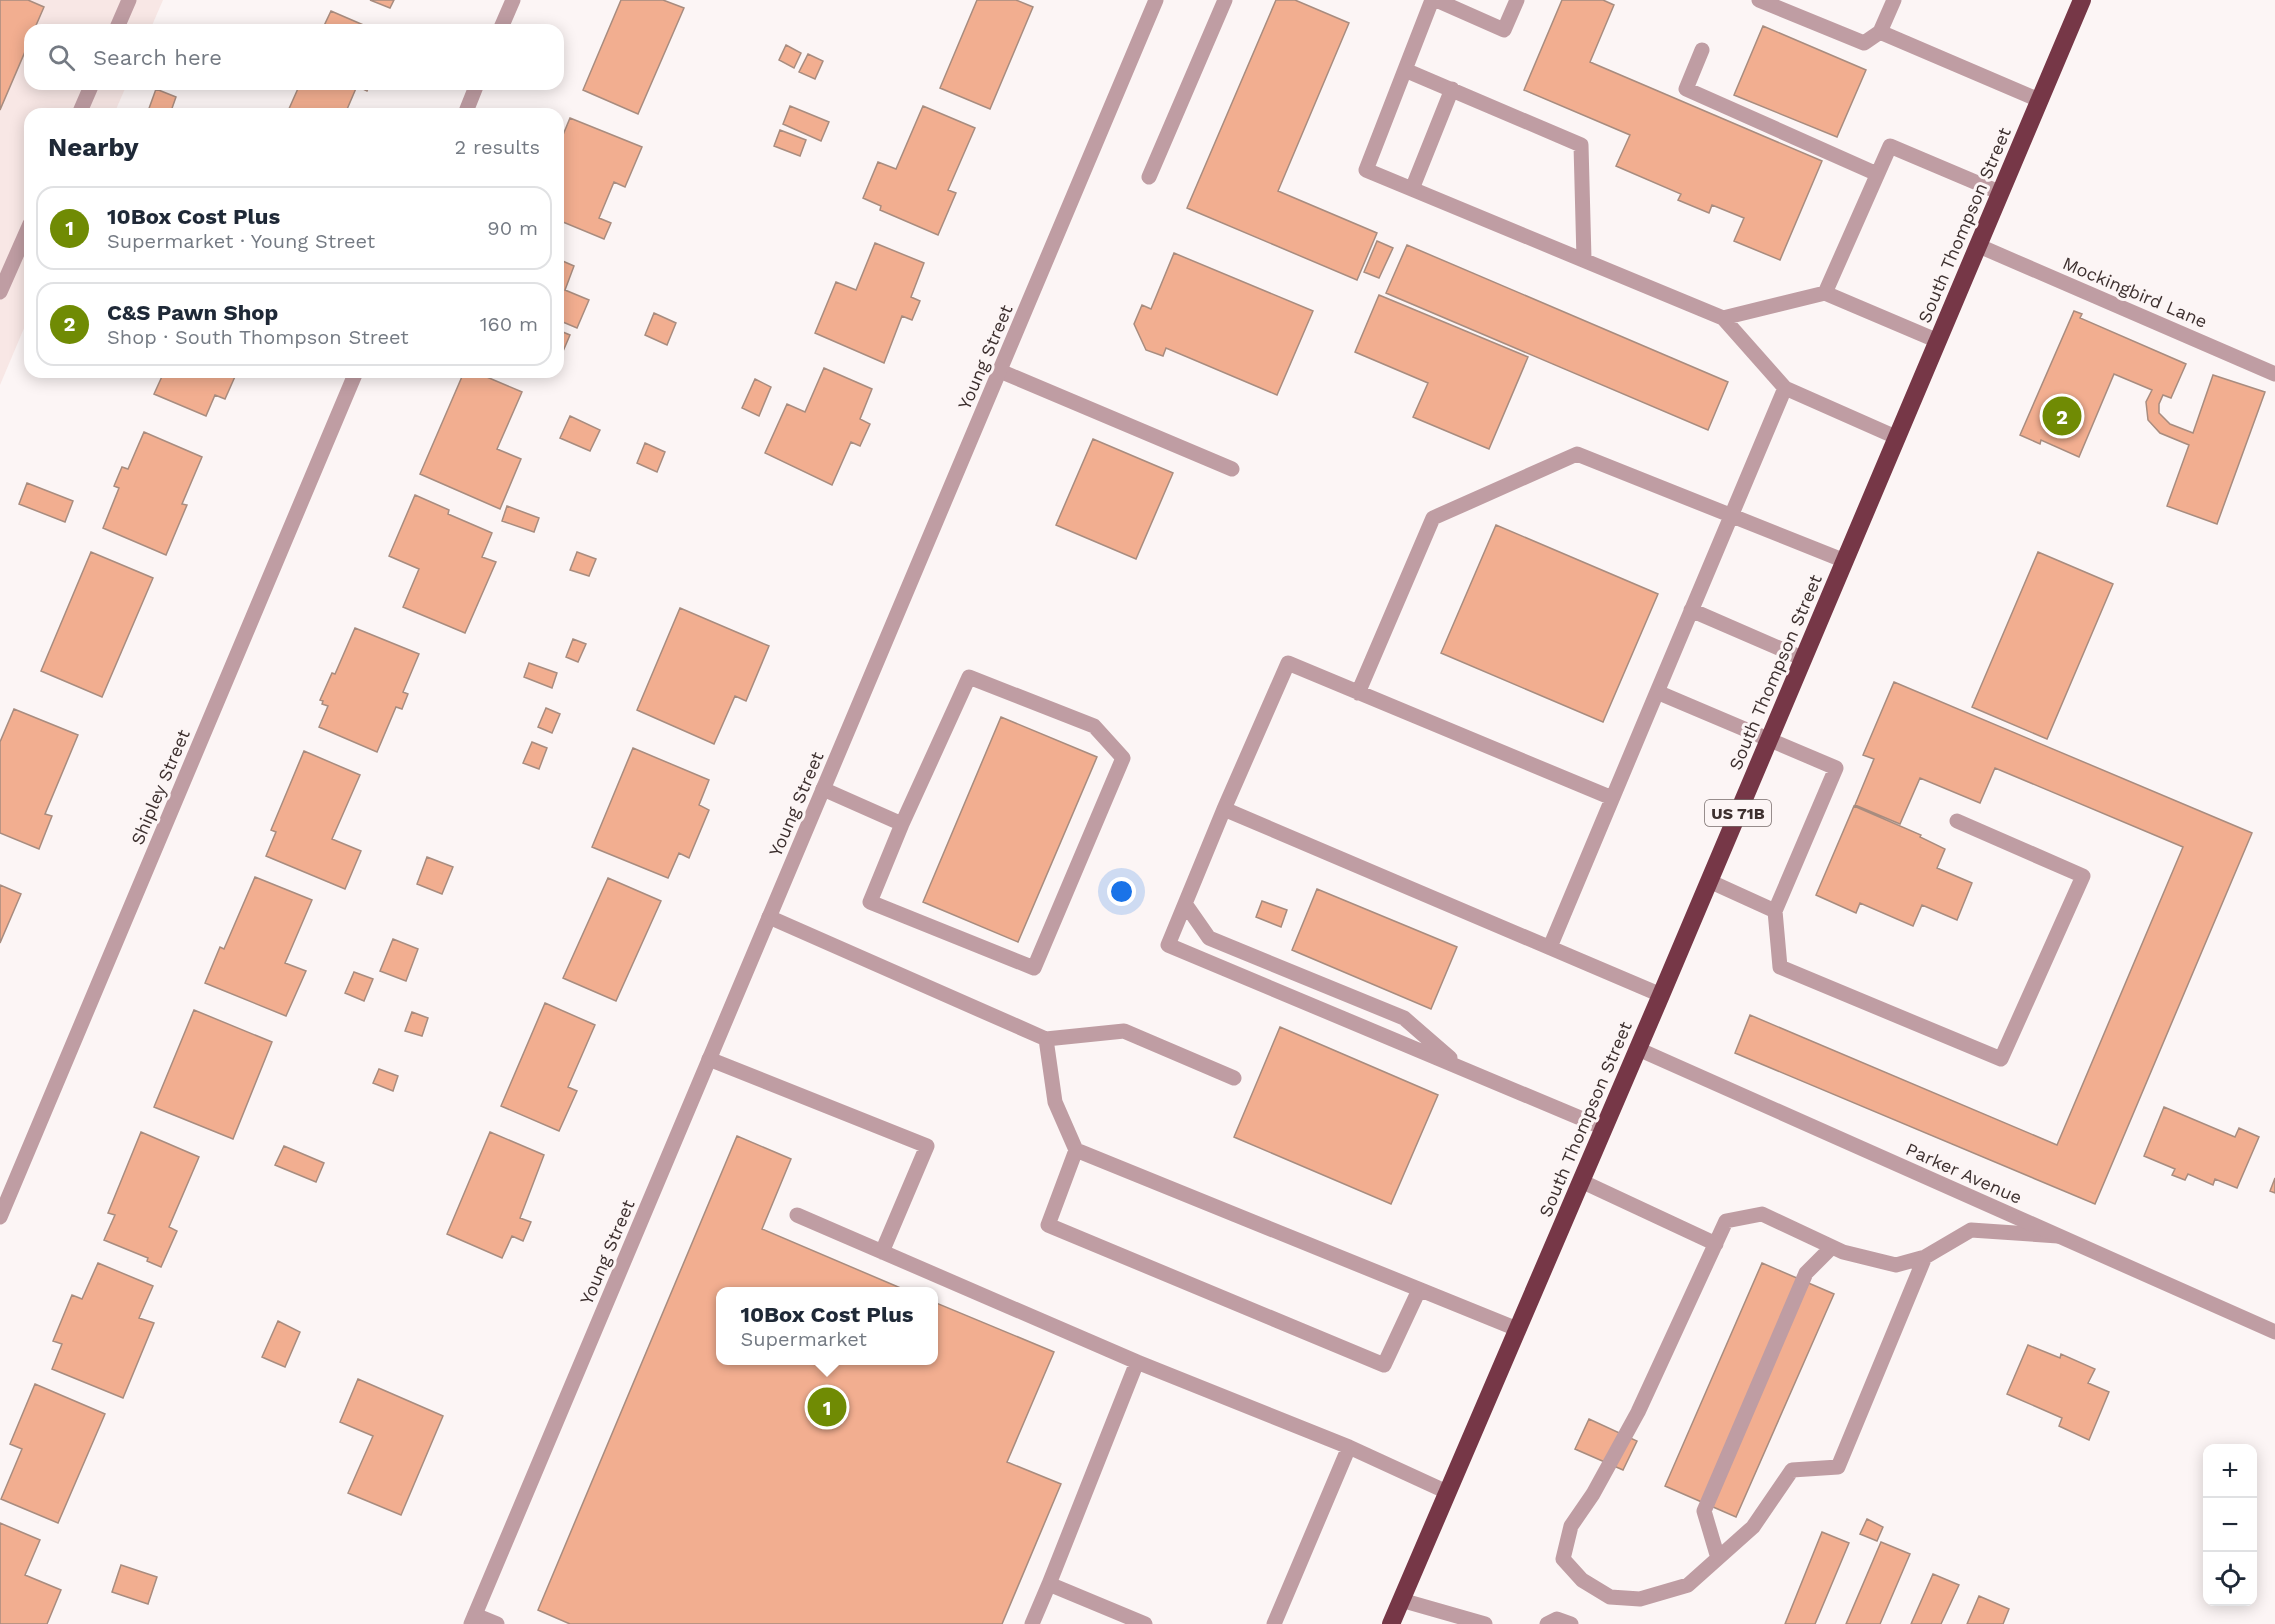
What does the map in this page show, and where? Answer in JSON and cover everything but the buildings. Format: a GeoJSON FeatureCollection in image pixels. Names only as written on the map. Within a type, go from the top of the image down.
{"type":"FeatureCollection","features":[{"type":"Feature","properties":{"kind":"highway","name":"South Thompson Street"},"geometry":{"type":"LineString","coordinates":[[1390,1624],[1638,1049],[2082,0]]}},
{"type":"Feature","properties":{"kind":"street"},"geometry":{"type":"LineString","coordinates":[[119,24],[129,0]]}},
{"type":"Feature","properties":{"kind":"street"},"geometry":{"type":"LineString","coordinates":[[503,24],[513,0]]}},
{"type":"Feature","properties":{"kind":"street","name":"Young Street"},"geometry":{"type":"LineString","coordinates":[[473,1619],[1156,0]]}},
{"type":"Feature","properties":{"kind":"street"},"geometry":{"type":"LineString","coordinates":[[1149,177],[1225,0]]}},
{"type":"Feature","properties":{"kind":"street"},"geometry":{"type":"LineString","coordinates":[[1517,0],[1504,30],[1434,0],[1366,170],[1723,318],[1785,388],[1898,438]]}},
{"type":"Feature","properties":{"kind":"street"},"geometry":{"type":"LineString","coordinates":[[1759,0],[1864,43],[1880,32],[1894,0]]}},
{"type":"Feature","properties":{"kind":"street"},"geometry":{"type":"LineString","coordinates":[[1880,32],[2039,100]]}},
{"type":"Feature","properties":{"kind":"street"},"geometry":{"type":"LineString","coordinates":[[1702,50],[1686,89],[1877,174]]}},
{"type":"Feature","properties":{"kind":"street"},"geometry":{"type":"LineString","coordinates":[[1405,70],[1581,146],[1584,259]]}},
{"type":"Feature","properties":{"kind":"street"},"geometry":{"type":"LineString","coordinates":[[1412,189],[1452,89]]}},
{"type":"Feature","properties":{"kind":"street"},"geometry":{"type":"LineString","coordinates":[[82,108],[89,90]]}},
{"type":"Feature","properties":{"kind":"street"},"geometry":{"type":"LineString","coordinates":[[467,108],[475,90]]}},
{"type":"Feature","properties":{"kind":"street"},"geometry":{"type":"LineString","coordinates":[[1825,293],[1890,146],[2001,193]]}},
{"type":"Feature","properties":{"kind":"street"},"geometry":{"type":"LineString","coordinates":[[0,292],[24,238]]}},
{"type":"Feature","properties":{"kind":"street","name":"Mockingbird Lane"},"geometry":{"type":"LineString","coordinates":[[1979,246],[2275,374]]}},
{"type":"Feature","properties":{"kind":"street"},"geometry":{"type":"LineString","coordinates":[[1723,318],[1825,293],[1938,341]]}},
{"type":"Feature","properties":{"kind":"street"},"geometry":{"type":"LineString","coordinates":[[1000,371],[1232,469]]}},
{"type":"Feature","properties":{"kind":"street","name":"Shipley Street"},"geometry":{"type":"LineString","coordinates":[[0,1217],[353,378]]}},
{"type":"Feature","properties":{"kind":"street"},"geometry":{"type":"LineString","coordinates":[[1550,947],[1785,388]]}},
{"type":"Feature","properties":{"kind":"street"},"geometry":{"type":"LineString","coordinates":[[1358,693],[1433,518],[1577,454],[1845,561]]}},
{"type":"Feature","properties":{"kind":"street"},"geometry":{"type":"LineString","coordinates":[[1691,610],[1804,659]]}},
{"type":"Feature","properties":{"kind":"street"},"geometry":{"type":"LineString","coordinates":[[1604,1128],[1168,945],[1288,663],[1612,798]]}},
{"type":"Feature","properties":{"kind":"street"},"geometry":{"type":"LineString","coordinates":[[969,677],[1094,726],[1123,758],[1034,968],[870,902],[902,824],[969,677]]}},
{"type":"Feature","properties":{"kind":"street"},"geometry":{"type":"LineString","coordinates":[[1657,692],[1836,768],[1775,911],[1780,967],[2001,1059],[2082,876],[1957,821]]}},
{"type":"Feature","properties":{"kind":"street"},"geometry":{"type":"LineString","coordinates":[[823,789],[902,824]]}},
{"type":"Feature","properties":{"kind":"street"},"geometry":{"type":"LineString","coordinates":[[1224,809],[1661,995]]}},
{"type":"Feature","properties":{"kind":"street"},"geometry":{"type":"LineString","coordinates":[[1709,881],[1775,911]]}},
{"type":"Feature","properties":{"kind":"street"},"geometry":{"type":"LineString","coordinates":[[1186,905],[1209,938],[1404,1018],[1461,1068]]}},
{"type":"Feature","properties":{"kind":"street"},"geometry":{"type":"LineString","coordinates":[[769,917],[1046,1039],[1124,1031],[1234,1078]]}},
{"type":"Feature","properties":{"kind":"street"},"geometry":{"type":"LineString","coordinates":[[1046,1039],[1054,1102],[1076,1150],[1518,1329]]}},
{"type":"Feature","properties":{"kind":"street","name":"Parker Avenue"},"geometry":{"type":"LineString","coordinates":[[1638,1049],[2275,1332]]}},
{"type":"Feature","properties":{"kind":"street"},"geometry":{"type":"LineString","coordinates":[[709,1059],[927,1146],[882,1252]]}},
{"type":"Feature","properties":{"kind":"street"},"geometry":{"type":"LineString","coordinates":[[1076,1150],[1048,1225],[1384,1365],[1419,1290]]}},
{"type":"Feature","properties":{"kind":"street"},"geometry":{"type":"LineString","coordinates":[[1581,1181],[1716,1244]]}},
{"type":"Feature","properties":{"kind":"street"},"geometry":{"type":"LineString","coordinates":[[1925,1257],[1838,1467],[1792,1470],[1753,1527],[1688,1585],[1640,1599],[1610,1597],[1582,1580],[1563,1558],[1571,1526],[1593,1494],[1638,1412],[1726,1221],[1762,1214],[1843,1252],[1896,1265],[1925,1257],[1971,1230],[2058,1236]]}},
{"type":"Feature","properties":{"kind":"street"},"geometry":{"type":"LineString","coordinates":[[797,1215],[1137,1362],[1349,1447],[1447,1492]]}},
{"type":"Feature","properties":{"kind":"street"},"geometry":{"type":"LineString","coordinates":[[1718,1558],[1704,1511],[1806,1273],[1832,1247]]}},
{"type":"Feature","properties":{"kind":"street"},"geometry":{"type":"LineString","coordinates":[[1032,1624],[1137,1362]]}},
{"type":"Feature","properties":{"kind":"street"},"geometry":{"type":"LineString","coordinates":[[1274,1624],[1349,1447]]}},
{"type":"Feature","properties":{"kind":"street"},"geometry":{"type":"LineString","coordinates":[[1049,1584],[1144,1624]]}},
{"type":"Feature","properties":{"kind":"street"},"geometry":{"type":"LineString","coordinates":[[1401,1600],[1485,1624]]}},
{"type":"Feature","properties":{"kind":"street"},"geometry":{"type":"LineString","coordinates":[[473,1619],[497,1624]]}},
{"type":"Feature","properties":{"kind":"street"},"geometry":{"type":"LineString","coordinates":[[1547,1624],[1557,1619],[1571,1624]]}},
{"type":"Feature","properties":{"kind":"shaded area"},"geometry":{"type":"Polygon","coordinates":[[[0,0],[163,0],[153,24],[24,24],[24,90],[124,90],[117,108],[24,108],[24,328],[0,385],[0,0]]]}},
{"type":"Feature","properties":{"kind":"place","name":"C&S Pawn Shop"},"geometry":{"type":"Point","coordinates":[2062,416]}},
{"type":"Feature","properties":{"kind":"place","name":"10Box Cost Plus"},"geometry":{"type":"Point","coordinates":[827,1407]}}]}
